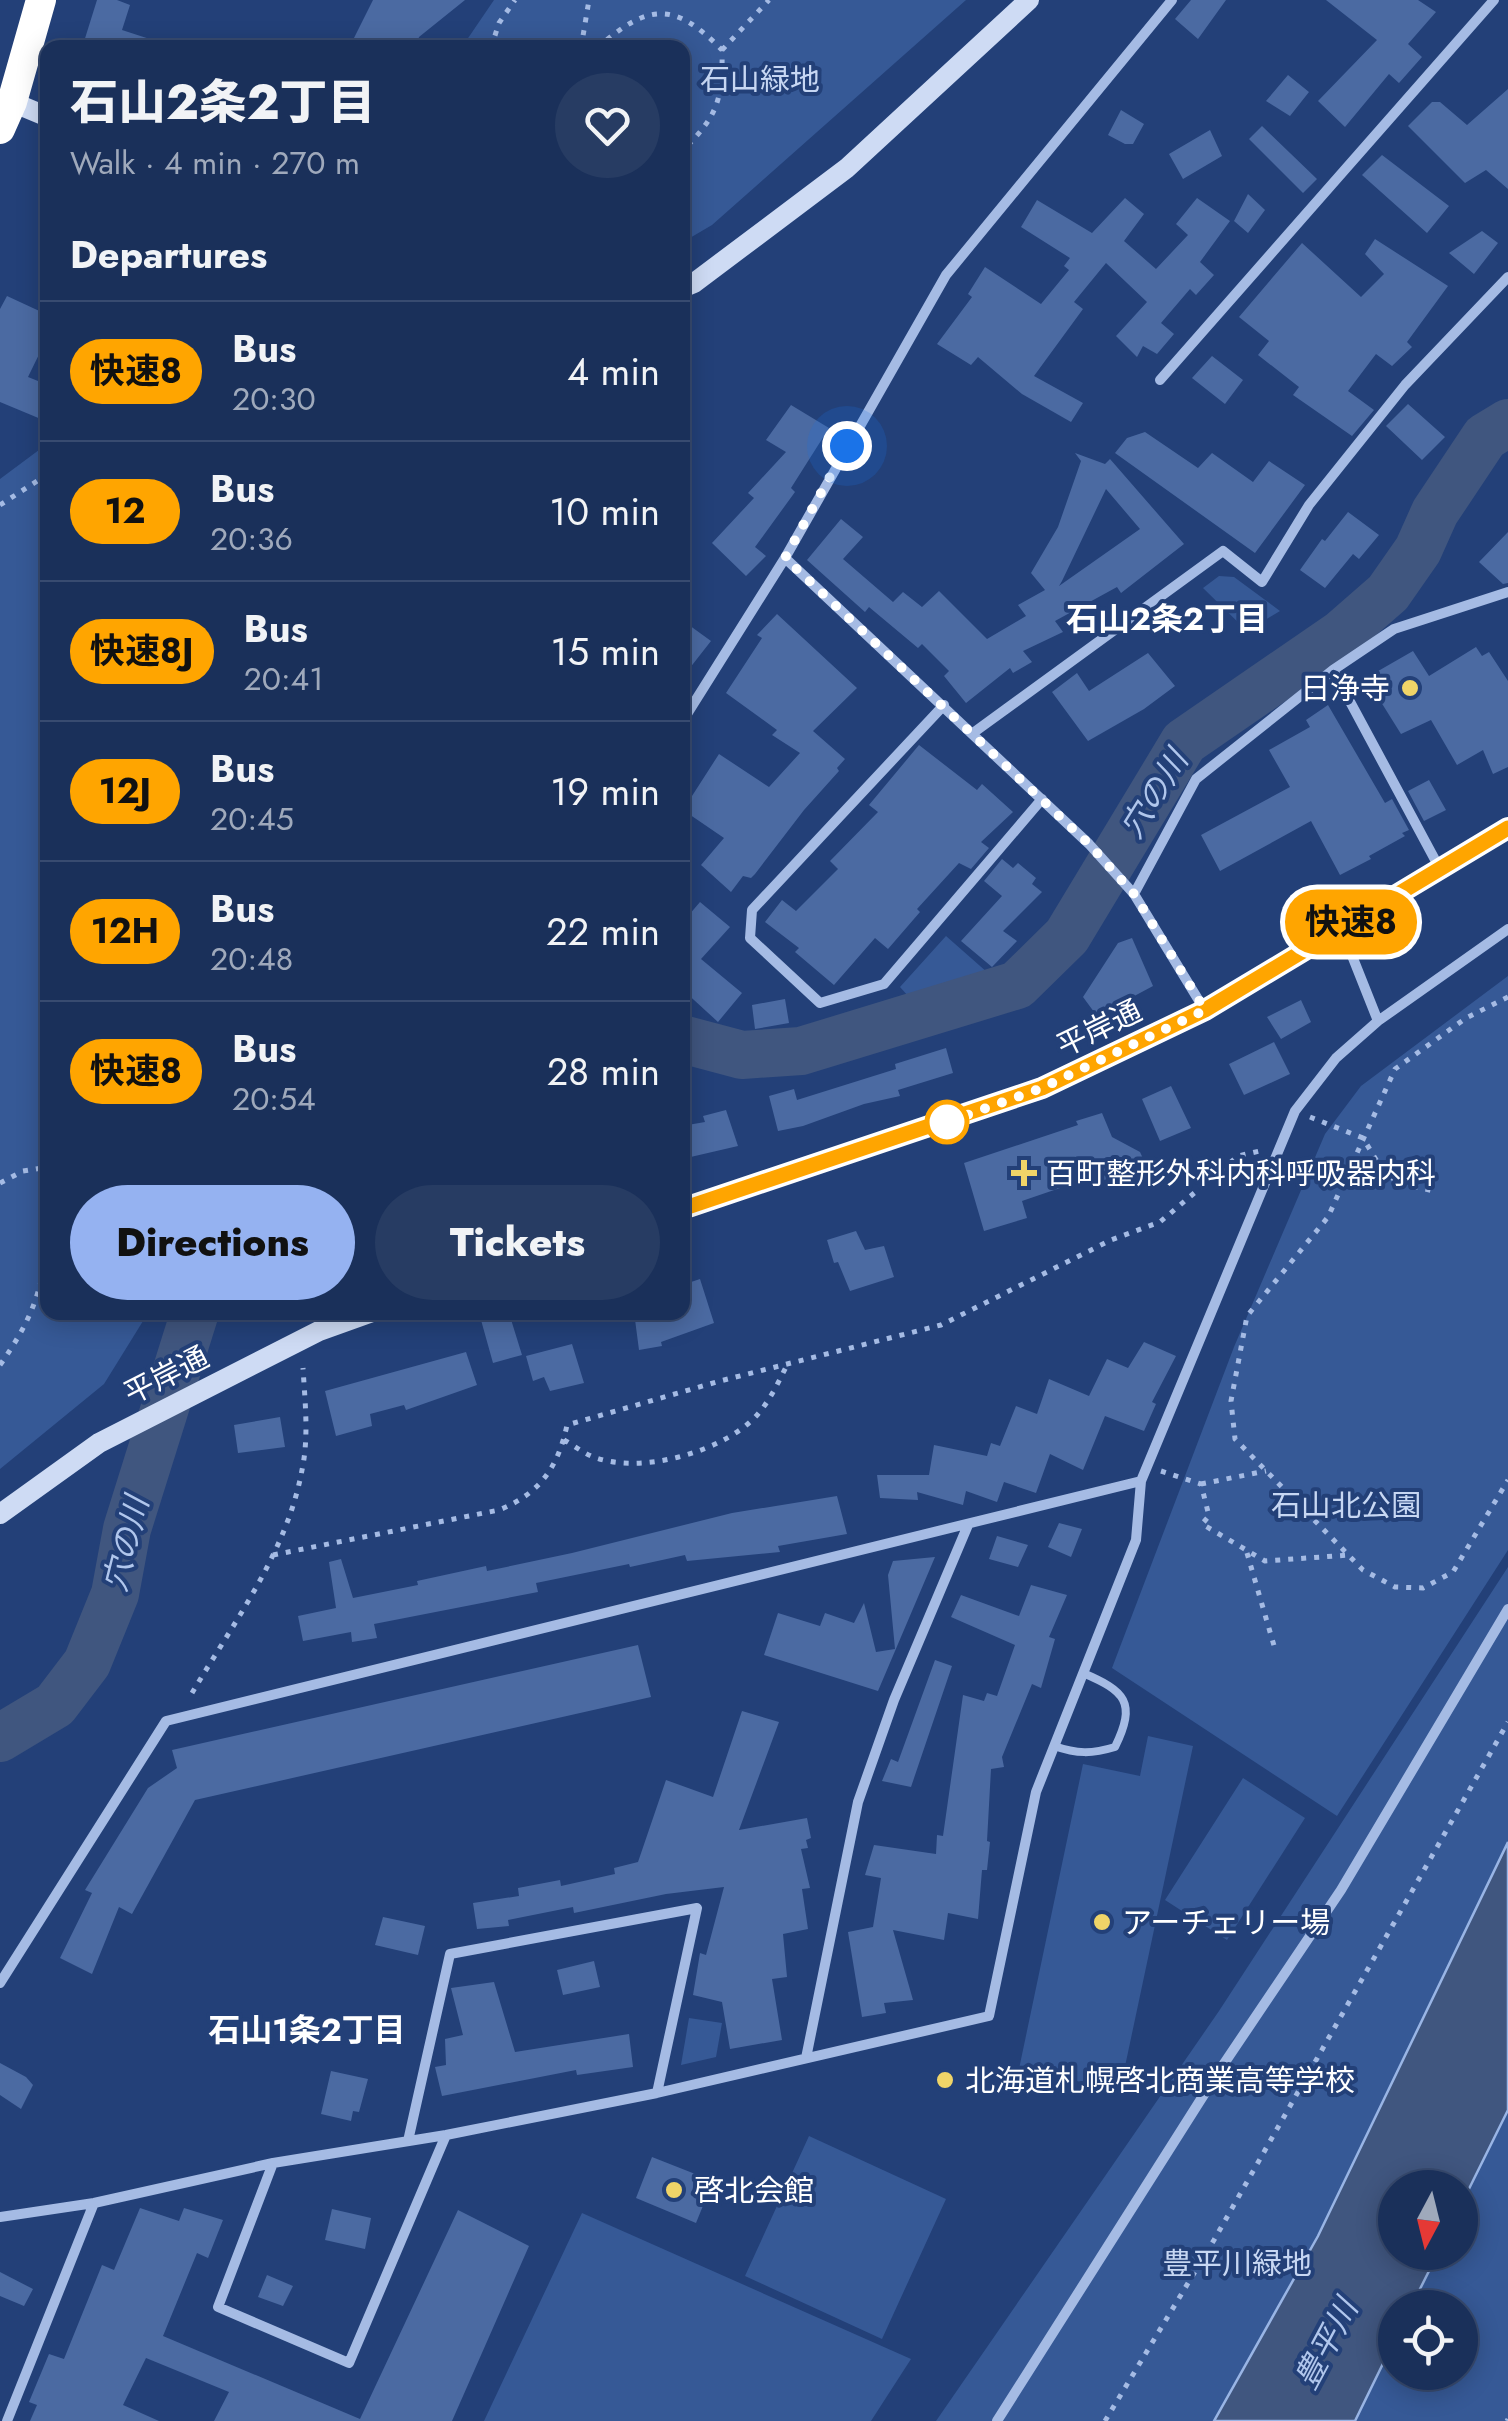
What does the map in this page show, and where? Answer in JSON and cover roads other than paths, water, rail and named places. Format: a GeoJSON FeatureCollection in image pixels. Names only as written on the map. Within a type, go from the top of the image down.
{"type":"FeatureCollection","features":[{"type":"Feature","properties":{"kind":"highway"},"geometry":{"type":"LineString","coordinates":[[4,111],[42,0]]}},
{"type":"Feature","properties":{"kind":"street"},"geometry":{"type":"LineString","coordinates":[[690,285],[848,168],[1029,0]]}},
{"type":"Feature","properties":{"kind":"street"},"geometry":{"type":"LineString","coordinates":[[690,709],[785,558],[946,275],[1172,0]]}},
{"type":"Feature","properties":{"kind":"street"},"geometry":{"type":"LineString","coordinates":[[1160,380],[1494,0]]}},
{"type":"Feature","properties":{"kind":"street"},"geometry":{"type":"LineString","coordinates":[[4,111],[40,116]]}},
{"type":"Feature","properties":{"kind":"street"},"geometry":{"type":"LineString","coordinates":[[973,733],[1223,550],[1262,582],[1309,505],[1393,400],[1508,277]]}},
{"type":"Feature","properties":{"kind":"street"},"geometry":{"type":"LineString","coordinates":[[785,558],[1089,844],[1134,894],[1205,1010]]}},
{"type":"Feature","properties":{"kind":"street"},"geometry":{"type":"LineString","coordinates":[[1134,894],[1196,779],[1333,670],[1394,628],[1508,592]]}},
{"type":"Feature","properties":{"kind":"street"},"geometry":{"type":"LineString","coordinates":[[1333,670],[1440,869]]}},
{"type":"Feature","properties":{"kind":"street"},"geometry":{"type":"LineString","coordinates":[[944,704],[752,910],[750,938],[820,1003],[884,984],[1042,798]]}},
{"type":"Feature","properties":{"kind":"street","name":"平岸通"},"geometry":{"type":"LineString","coordinates":[[690,1206],[1042,1088],[1205,1010],[1508,828]]}},
{"type":"Feature","properties":{"kind":"street"},"geometry":{"type":"LineString","coordinates":[[1341,928],[1378,1022]]}},
{"type":"Feature","properties":{"kind":"street"},"geometry":{"type":"LineString","coordinates":[[0,2217],[94,2204],[274,2163],[446,2135],[658,2093],[990,2016],[1036,1792],[1136,1540],[1141,1481],[1295,1111],[1336,1058],[1378,1022],[1508,929]]}},
{"type":"Feature","properties":{"kind":"street","name":"平岸通"},"geometry":{"type":"LineString","coordinates":[[0,1514],[99,1443],[322,1322]]}},
{"type":"Feature","properties":{"kind":"street"},"geometry":{"type":"LineString","coordinates":[[0,1983],[166,1721],[1141,1481]]}},
{"type":"Feature","properties":{"kind":"street"},"geometry":{"type":"LineString","coordinates":[[806,2058],[858,1802],[894,1700],[968,1526]]}},
{"type":"Feature","properties":{"kind":"street"},"geometry":{"type":"LineString","coordinates":[[997,2421],[1217,2074],[1341,1890],[1508,1609]]}},
{"type":"Feature","properties":{"kind":"street"},"geometry":{"type":"LineString","coordinates":[[408,2141],[450,1954],[697,1908],[658,2093]]}},
{"type":"Feature","properties":{"kind":"street"},"geometry":{"type":"LineString","coordinates":[[274,2163],[218,2307],[350,2363],[446,2135]]}},
{"type":"Feature","properties":{"kind":"street"},"geometry":{"type":"LineString","coordinates":[[7,2421],[94,2204]]}},
{"type":"Feature","properties":{"kind":"lane"},"geometry":{"type":"LineString","coordinates":[[1054,1746],[1092,1754],[1114,1748],[1124,1728],[1126,1706],[1114,1686],[1083,1672]]}},
{"type":"Feature","properties":{"kind":"water","name":"豊平川"},"geometry":{"type":"Polygon","coordinates":[[[1508,1842],[1508,2110],[1478,2171],[1378,2170],[1378,2270],[1430,2270],[1420,2290],[1378,2290],[1378,2374],[1355,2421],[1214,2421],[1318,2236],[1508,1842]]]}},
{"type":"Feature","properties":{"kind":"waterway","name":"穴の川"},"geometry":{"type":"LineString","coordinates":[[690,1041],[742,1055],[801,1051],[1017,985],[1067,936],[1184,742],[1341,634],[1388,593],[1485,437],[1508,423]]}},
{"type":"Feature","properties":{"kind":"waterway","name":"穴の川"},"geometry":{"type":"LineString","coordinates":[[0,1738],[55,1705],[87,1663],[115,1594],[127,1529],[192,1320]]}},
{"type":"Feature","properties":{"kind":"place","name":"日浄寺"},"geometry":{"type":"Point","coordinates":[1410,688]}},
{"type":"Feature","properties":{"kind":"place","name":"百町整形外科内科呼吸器内科"},"geometry":{"type":"Point","coordinates":[1024,1173]}},
{"type":"Feature","properties":{"kind":"place","name":"アーチェリー場"},"geometry":{"type":"Point","coordinates":[1102,1922]}},
{"type":"Feature","properties":{"kind":"place","name":"北海道札幌啓北商業高等学校"},"geometry":{"type":"Point","coordinates":[945,2080]}},
{"type":"Feature","properties":{"kind":"place","name":"啓北会館"},"geometry":{"type":"Point","coordinates":[674,2190]}},
{"type":"Feature","properties":{"kind":"district","name":"石山2条2丁目"},"geometry":{"type":"Point","coordinates":[1167,619]}},
{"type":"Feature","properties":{"kind":"district","name":"石山1条2丁目"},"geometry":{"type":"Point","coordinates":[307,2030]}},
{"type":"Feature","properties":{"kind":"park label","name":"石山緑地"},"geometry":{"type":"Point","coordinates":[760,79]}},
{"type":"Feature","properties":{"kind":"park label","name":"石山北公園"},"geometry":{"type":"Point","coordinates":[1346,1505]}},
{"type":"Feature","properties":{"kind":"park label","name":"豊平川緑地"},"geometry":{"type":"Point","coordinates":[1237,2263]}}]}
